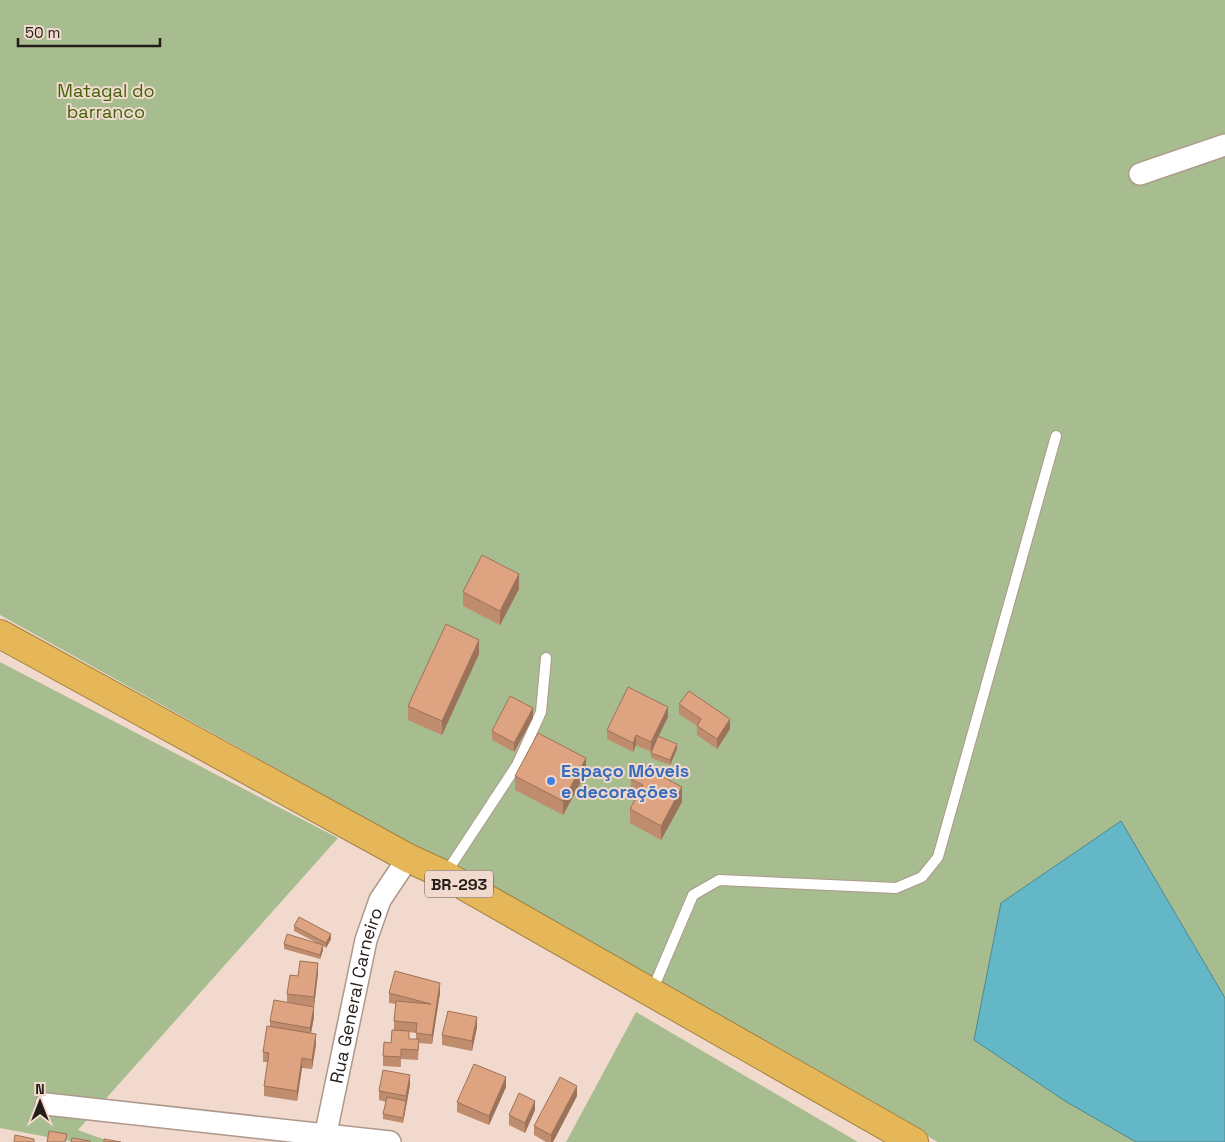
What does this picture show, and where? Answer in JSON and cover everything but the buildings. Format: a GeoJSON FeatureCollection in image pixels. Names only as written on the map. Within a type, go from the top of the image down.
{"type":"FeatureCollection","features":[{"type":"Feature","properties":{"kind":"highway","name":"BR-293"},"geometry":{"type":"LineString","coordinates":[[0,634],[408,858],[444,875],[914,1142]]}},
{"type":"Feature","properties":{"kind":"street"},"geometry":{"type":"LineString","coordinates":[[1140,174],[1225,145]]}},
{"type":"Feature","properties":{"kind":"street","name":"Rua General Carneiro"},"geometry":{"type":"LineString","coordinates":[[325,1138],[366,940],[380,900],[408,858]]}},
{"type":"Feature","properties":{"kind":"street"},"geometry":{"type":"LineString","coordinates":[[46,1104],[325,1138],[390,1142]]}},
{"type":"Feature","properties":{"kind":"lane"},"geometry":{"type":"LineString","coordinates":[[652,992],[693,895],[719,880],[896,888],[922,876],[938,857],[1056,436]]}},
{"type":"Feature","properties":{"kind":"lane"},"geometry":{"type":"LineString","coordinates":[[444,875],[516,765],[541,712],[546,658]]}},
{"type":"Feature","properties":{"kind":"green space","name":"Matagal do barranco"},"geometry":{"type":"Polygon","coordinates":[[[0,0],[1225,0],[1225,1142],[938,1142],[482,883],[0,615],[0,0]]]}},
{"type":"Feature","properties":{"kind":"green space"},"geometry":{"type":"Polygon","coordinates":[[[0,662],[338,838],[78,1130],[111,1142],[74,1142],[0,1128],[0,662]]]}},
{"type":"Feature","properties":{"kind":"green space"},"geometry":{"type":"Polygon","coordinates":[[[636,1012],[858,1142],[566,1142],[636,1012]]]}},
{"type":"Feature","properties":{"kind":"water"},"geometry":{"type":"Polygon","coordinates":[[[1121,821],[1225,998],[1225,1142],[1136,1142],[1065,1101],[974,1040],[1001,903],[1121,821]]]}},
{"type":"Feature","properties":{"kind":"place","name":"Espaço Móveis e decorações"},"geometry":{"type":"Point","coordinates":[551,781]}}]}
